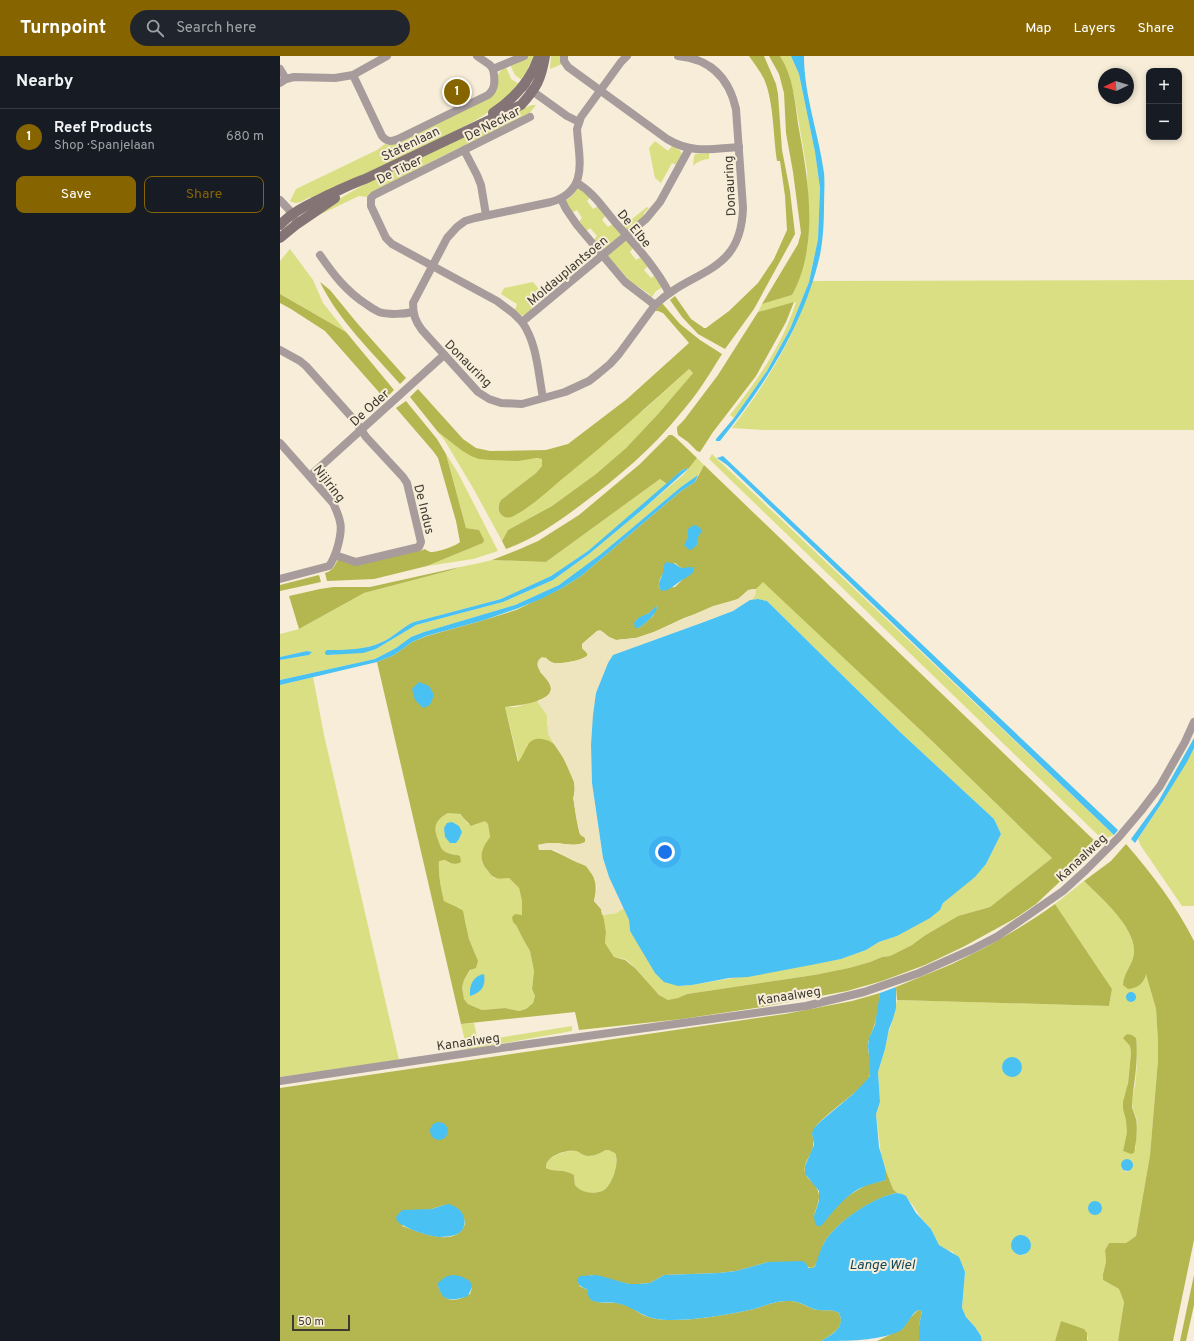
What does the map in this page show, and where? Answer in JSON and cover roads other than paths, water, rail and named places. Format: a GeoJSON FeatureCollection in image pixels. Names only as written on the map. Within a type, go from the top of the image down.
{"type":"FeatureCollection","features":[{"type":"Feature","properties":{"kind":"main road","name":"Statenlaan"},"geometry":{"type":"LineString","coordinates":[[467,129],[495,111],[514,96],[524,84],[539,56]]}},
{"type":"Feature","properties":{"kind":"main road","name":"Statenlaan"},"geometry":{"type":"LineString","coordinates":[[285,218],[311,203],[521,105],[537,84],[543,68],[545,56]]}},
{"type":"Feature","properties":{"kind":"main road","name":"Statenlaan"},"geometry":{"type":"LineString","coordinates":[[280,238],[297,224],[336,197],[357,186],[365,179]]}},
{"type":"Feature","properties":{"kind":"street"},"geometry":{"type":"LineString","coordinates":[[280,69],[283,81],[294,77],[334,78],[353,75],[374,59],[387,56]]}},
{"type":"Feature","properties":{"kind":"street"},"geometry":{"type":"LineString","coordinates":[[353,75],[382,136],[385,140],[393,141],[492,92],[494,87],[493,70],[477,56]]}},
{"type":"Feature","properties":{"kind":"street"},"geometry":{"type":"LineString","coordinates":[[493,70],[524,56]]}},
{"type":"Feature","properties":{"kind":"street"},"geometry":{"type":"LineString","coordinates":[[564,56],[564,61],[568,67],[676,145],[690,149],[704,150],[739,147]]}},
{"type":"Feature","properties":{"kind":"street"},"geometry":{"type":"LineString","coordinates":[[320,255],[342,284],[356,297],[372,308],[380,312],[404,314],[413,312],[416,296],[447,238],[456,227],[465,221],[486,215],[561,199],[572,191],[577,183],[580,171],[577,129],[579,122],[600,90],[627,56]]}},
{"type":"Feature","properties":{"kind":"street","name":"Donauring"},"geometry":{"type":"LineString","coordinates":[[413,312],[416,323],[419,327],[478,392],[489,399],[501,403],[522,404],[565,392],[577,387],[598,374],[619,354],[655,305],[669,293],[713,268],[728,255],[739,235],[743,220],[739,147],[734,97],[718,72],[702,61],[689,57],[678,56]]}},
{"type":"Feature","properties":{"kind":"street"},"geometry":{"type":"LineString","coordinates":[[524,84],[567,116],[579,122]]}},
{"type":"Feature","properties":{"kind":"street","name":"De Neckar"},"geometry":{"type":"LineString","coordinates":[[464,150],[530,117]]}},
{"type":"Feature","properties":{"kind":"street","name":"Moldauplantsoen"},"geometry":{"type":"LineString","coordinates":[[522,322],[646,219],[657,206],[690,149]]}},
{"type":"Feature","properties":{"kind":"street"},"geometry":{"type":"LineString","coordinates":[[464,150],[479,180],[486,215]]}},
{"type":"Feature","properties":{"kind":"street","name":"De Tiber"},"geometry":{"type":"LineString","coordinates":[[432,266],[392,244],[386,238],[371,206],[371,198],[374,195],[464,150]]}},
{"type":"Feature","properties":{"kind":"street","name":"De Elbe"},"geometry":{"type":"LineString","coordinates":[[577,183],[587,189],[627,236],[659,275],[669,293]]}},
{"type":"Feature","properties":{"kind":"street"},"geometry":{"type":"LineString","coordinates":[[561,199],[566,209],[602,256],[625,282],[655,305]]}},
{"type":"Feature","properties":{"kind":"street"},"geometry":{"type":"LineString","coordinates":[[280,200],[285,218],[297,224]]}},
{"type":"Feature","properties":{"kind":"street","name":"Moldauplantsoen"},"geometry":{"type":"LineString","coordinates":[[432,266],[501,304],[522,322],[532,341],[543,398]]}},
{"type":"Feature","properties":{"kind":"street"},"geometry":{"type":"LineString","coordinates":[[280,350],[306,366],[356,422],[361,430]]}},
{"type":"Feature","properties":{"kind":"street","name":"De Oder"},"geometry":{"type":"LineString","coordinates":[[310,476],[444,355]]}},
{"type":"Feature","properties":{"kind":"street","name":"De Indus"},"geometry":{"type":"LineString","coordinates":[[335,555],[356,562],[419,547],[421,542],[406,483],[403,477],[361,430]]}},
{"type":"Feature","properties":{"kind":"street","name":"Nijlring"},"geometry":{"type":"LineString","coordinates":[[280,443],[333,503],[342,530],[333,561],[329,566],[280,579]]}},
{"type":"Feature","properties":{"kind":"street","name":"Kanaalweg"},"geometry":{"type":"LineString","coordinates":[[280,1081],[529,1044],[806,1006],[864,992],[918,973],[972,950],[998,936],[1062,891],[1086,870],[1119,837],[1142,811],[1160,786],[1185,742],[1194,722]]}},
{"type":"Feature","properties":{"kind":"water"},"geometry":{"type":"Polygon","coordinates":[[[791,56],[804,56],[806,86],[822,158],[824,173],[824,225],[820,255],[804,306],[781,353],[737,420],[720,441],[716,441],[767,371],[790,329],[809,282],[818,239],[820,188],[815,152],[799,74],[791,56]]]}},
{"type":"Feature","properties":{"kind":"water"},"geometry":{"type":"Polygon","coordinates":[[[723,456],[1118,830],[1114,835],[727,465],[717,458],[723,456]]]}},
{"type":"Feature","properties":{"kind":"water"},"geometry":{"type":"Polygon","coordinates":[[[689,468],[589,554],[553,580],[503,602],[416,625],[376,649],[363,653],[325,654],[327,650],[355,649],[376,645],[414,622],[501,599],[551,576],[588,551],[682,470],[689,468]]]}},
{"type":"Feature","properties":{"kind":"water"},"geometry":{"type":"Polygon","coordinates":[[[698,475],[695,482],[681,491],[581,576],[543,598],[484,620],[426,636],[412,642],[394,655],[377,662],[280,685],[280,680],[375,659],[396,648],[411,637],[515,605],[559,585],[601,554],[681,487],[698,475]]]}},
{"type":"Feature","properties":{"kind":"water"},"geometry":{"type":"Polygon","coordinates":[[[696,525],[702,531],[697,539],[697,545],[691,550],[684,545],[688,537],[688,529],[696,525]]]}},
{"type":"Feature","properties":{"kind":"water"},"geometry":{"type":"Polygon","coordinates":[[[666,562],[675,564],[681,568],[693,567],[694,571],[670,589],[663,591],[660,590],[659,584],[666,562]]]}},
{"type":"Feature","properties":{"kind":"water"},"geometry":{"type":"Polygon","coordinates":[[[758,599],[767,601],[900,732],[994,819],[1001,834],[986,864],[975,877],[943,903],[940,910],[930,918],[897,936],[879,942],[866,950],[841,959],[748,977],[729,978],[678,986],[664,982],[655,973],[630,931],[629,920],[609,877],[603,858],[592,783],[591,745],[596,693],[608,663],[613,655],[733,611],[750,600],[758,599]]]}},
{"type":"Feature","properties":{"kind":"water"},"geometry":{"type":"Polygon","coordinates":[[[656,606],[656,611],[652,617],[639,628],[635,628],[634,623],[638,618],[649,613],[656,606]]]}},
{"type":"Feature","properties":{"kind":"water"},"geometry":{"type":"Polygon","coordinates":[[[307,651],[312,652],[309,655],[280,660],[280,657],[307,651]]]}},
{"type":"Feature","properties":{"kind":"water"},"geometry":{"type":"Polygon","coordinates":[[[419,682],[429,686],[434,695],[430,705],[423,708],[415,700],[412,689],[419,682]]]}},
{"type":"Feature","properties":{"kind":"water"},"geometry":{"type":"Polygon","coordinates":[[[1194,738],[1194,748],[1187,762],[1135,843],[1131,839],[1158,802],[1194,738]]]}},
{"type":"Feature","properties":{"kind":"water"},"geometry":{"type":"Polygon","coordinates":[[[452,822],[459,826],[462,832],[456,843],[450,843],[445,837],[444,828],[447,823],[452,822]]]}},
{"type":"Feature","properties":{"kind":"water"},"geometry":{"type":"Polygon","coordinates":[[[484,974],[484,985],[478,993],[470,996],[472,982],[480,975],[484,974]]]}},
{"type":"Feature","properties":{"kind":"water"},"geometry":{"type":"Polygon","coordinates":[[[896,987],[896,1008],[878,1072],[880,1102],[876,1114],[879,1147],[886,1171],[886,1180],[868,1185],[854,1192],[842,1202],[821,1226],[817,1226],[814,1216],[819,1201],[819,1191],[805,1174],[805,1166],[814,1145],[812,1133],[814,1128],[821,1121],[852,1095],[870,1076],[868,1046],[869,1038],[875,1025],[880,993],[896,987]]]}},
{"type":"Feature","properties":{"kind":"water"},"geometry":{"type":"Polygon","coordinates":[[[1129,992],[1133,992],[1135,993],[1135,1001],[1129,1002],[1126,999],[1126,995],[1129,992]]]}},
{"type":"Feature","properties":{"kind":"water"},"geometry":{"type":"Polygon","coordinates":[[[1012,1057],[1019,1060],[1022,1067],[1019,1074],[1012,1077],[1005,1074],[1002,1067],[1005,1060],[1012,1057]]]}},
{"type":"Feature","properties":{"kind":"water"},"geometry":{"type":"Polygon","coordinates":[[[439,1122],[445,1125],[448,1131],[445,1137],[439,1140],[433,1137],[430,1131],[433,1125],[439,1122]]]}},
{"type":"Feature","properties":{"kind":"water"},"geometry":{"type":"Polygon","coordinates":[[[1125,1159],[1129,1159],[1133,1165],[1129,1171],[1125,1171],[1121,1167],[1121,1163],[1125,1159]]]}},
{"type":"Feature","properties":{"kind":"water","name":"Lange Wiel"},"geometry":{"type":"Polygon","coordinates":[[[897,1193],[906,1196],[916,1213],[931,1229],[939,1245],[959,1257],[965,1272],[962,1308],[966,1317],[981,1336],[982,1341],[919,1341],[919,1326],[922,1311],[918,1310],[903,1329],[882,1337],[862,1340],[821,1341],[837,1330],[841,1322],[839,1313],[810,1308],[792,1301],[778,1302],[754,1309],[712,1317],[681,1320],[657,1319],[620,1304],[593,1301],[588,1295],[588,1290],[578,1283],[577,1279],[580,1276],[597,1275],[629,1284],[650,1283],[664,1275],[736,1271],[768,1262],[802,1261],[806,1263],[808,1268],[813,1268],[824,1243],[837,1227],[867,1205],[887,1195],[897,1193]]]}},
{"type":"Feature","properties":{"kind":"water"},"geometry":{"type":"Polygon","coordinates":[[[1095,1201],[1100,1203],[1102,1208],[1100,1213],[1095,1215],[1090,1213],[1088,1208],[1090,1203],[1095,1201]]]}},
{"type":"Feature","properties":{"kind":"water"},"geometry":{"type":"Polygon","coordinates":[[[449,1204],[463,1214],[465,1222],[462,1230],[455,1235],[440,1237],[417,1232],[397,1221],[396,1217],[402,1210],[432,1209],[449,1204]]]}},
{"type":"Feature","properties":{"kind":"water"},"geometry":{"type":"Polygon","coordinates":[[[1021,1235],[1028,1238],[1031,1245],[1028,1252],[1021,1255],[1014,1252],[1011,1245],[1014,1238],[1021,1235]]]}},
{"type":"Feature","properties":{"kind":"water"},"geometry":{"type":"Polygon","coordinates":[[[452,1275],[460,1276],[470,1281],[472,1287],[468,1296],[449,1299],[443,1296],[438,1283],[445,1277],[452,1275]]]}},
{"type":"Feature","properties":{"kind":"place","name":"Reef Products"},"geometry":{"type":"Point","coordinates":[457,92]}}]}
